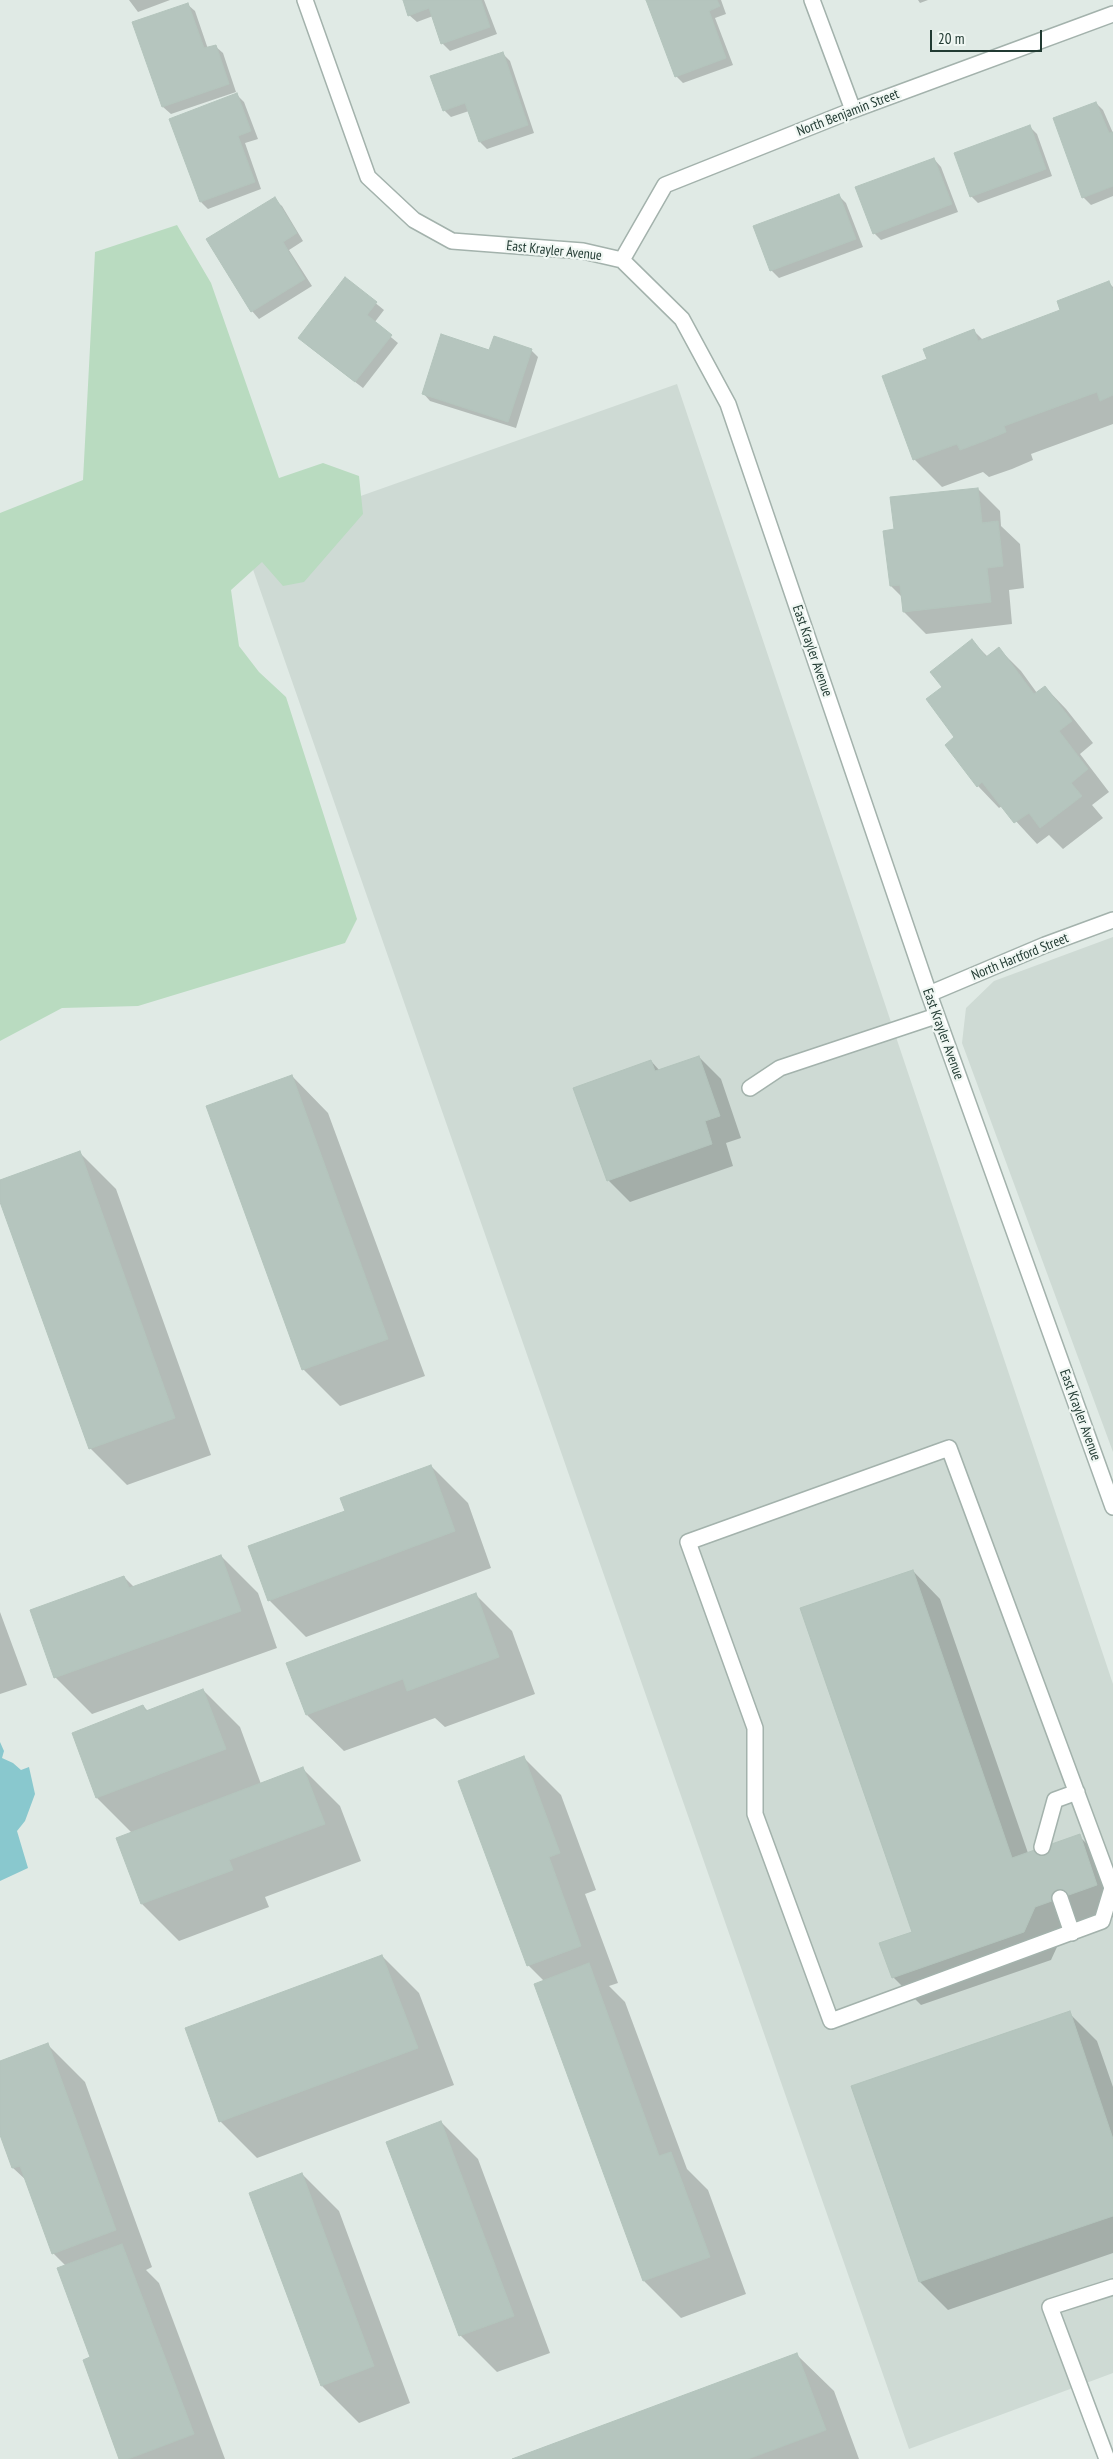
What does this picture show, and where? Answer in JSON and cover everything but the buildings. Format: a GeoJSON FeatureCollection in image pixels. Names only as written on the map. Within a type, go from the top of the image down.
{"type":"FeatureCollection","features":[{"type":"Feature","properties":{"kind":"street","name":"East Krayler Avenue"},"geometry":{"type":"LineString","coordinates":[[305,0],[368,177],[414,220],[452,241],[583,251],[622,260],[682,319],[728,404],[936,1016],[1112,1503]]}},
{"type":"Feature","properties":{"kind":"street"},"geometry":{"type":"LineString","coordinates":[[812,0],[853,110]]}},
{"type":"Feature","properties":{"kind":"street","name":"North Benjamin Street"},"geometry":{"type":"LineString","coordinates":[[622,260],[665,185],[853,110],[1113,14]]}},
{"type":"Feature","properties":{"kind":"street","name":"North Hartford Street"},"geometry":{"type":"LineString","coordinates":[[929,994],[1045,945],[1113,920]]}},
{"type":"Feature","properties":{"kind":"street"},"geometry":{"type":"LineString","coordinates":[[750,1088],[780,1068],[936,1016]]}},
{"type":"Feature","properties":{"kind":"street"},"geometry":{"type":"LineString","coordinates":[[949,1448],[1113,1888],[1102,1922],[831,2021],[755,1814],[755,1728],[688,1542],[949,1448]]}},
{"type":"Feature","properties":{"kind":"street"},"geometry":{"type":"LineString","coordinates":[[1042,1848],[1055,1800],[1077,1792]]}},
{"type":"Feature","properties":{"kind":"street"},"geometry":{"type":"LineString","coordinates":[[1060,1898],[1072,1933]]}},
{"type":"Feature","properties":{"kind":"street"},"geometry":{"type":"LineString","coordinates":[[1107,2459],[1050,2307],[1113,2287]]}},
{"type":"Feature","properties":{"kind":"shaded area"},"geometry":{"type":"Polygon","coordinates":[[[677,384],[1113,1684],[1113,2373],[909,2449],[242,538],[677,384]]]}},
{"type":"Feature","properties":{"kind":"shaded area"},"geometry":{"type":"Polygon","coordinates":[[[1113,937],[1113,1452],[962,1043],[966,1008],[994,981],[1113,937]]]}},
{"type":"Feature","properties":{"kind":"green space"},"geometry":{"type":"Polygon","coordinates":[[[177,225],[211,283],[279,478],[323,463],[359,476],[363,514],[304,582],[283,586],[262,562],[231,590],[239,646],[259,672],[286,697],[357,919],[345,943],[138,1006],[62,1008],[0,1041],[0,513],[83,480],[95,252],[177,225]]]}},
{"type":"Feature","properties":{"kind":"water"},"geometry":{"type":"Polygon","coordinates":[[[0,1742],[4,1751],[2,1758],[13,1763],[21,1770],[29,1767],[35,1794],[25,1821],[17,1831],[28,1868],[0,1881],[0,1742]]]}}]}
